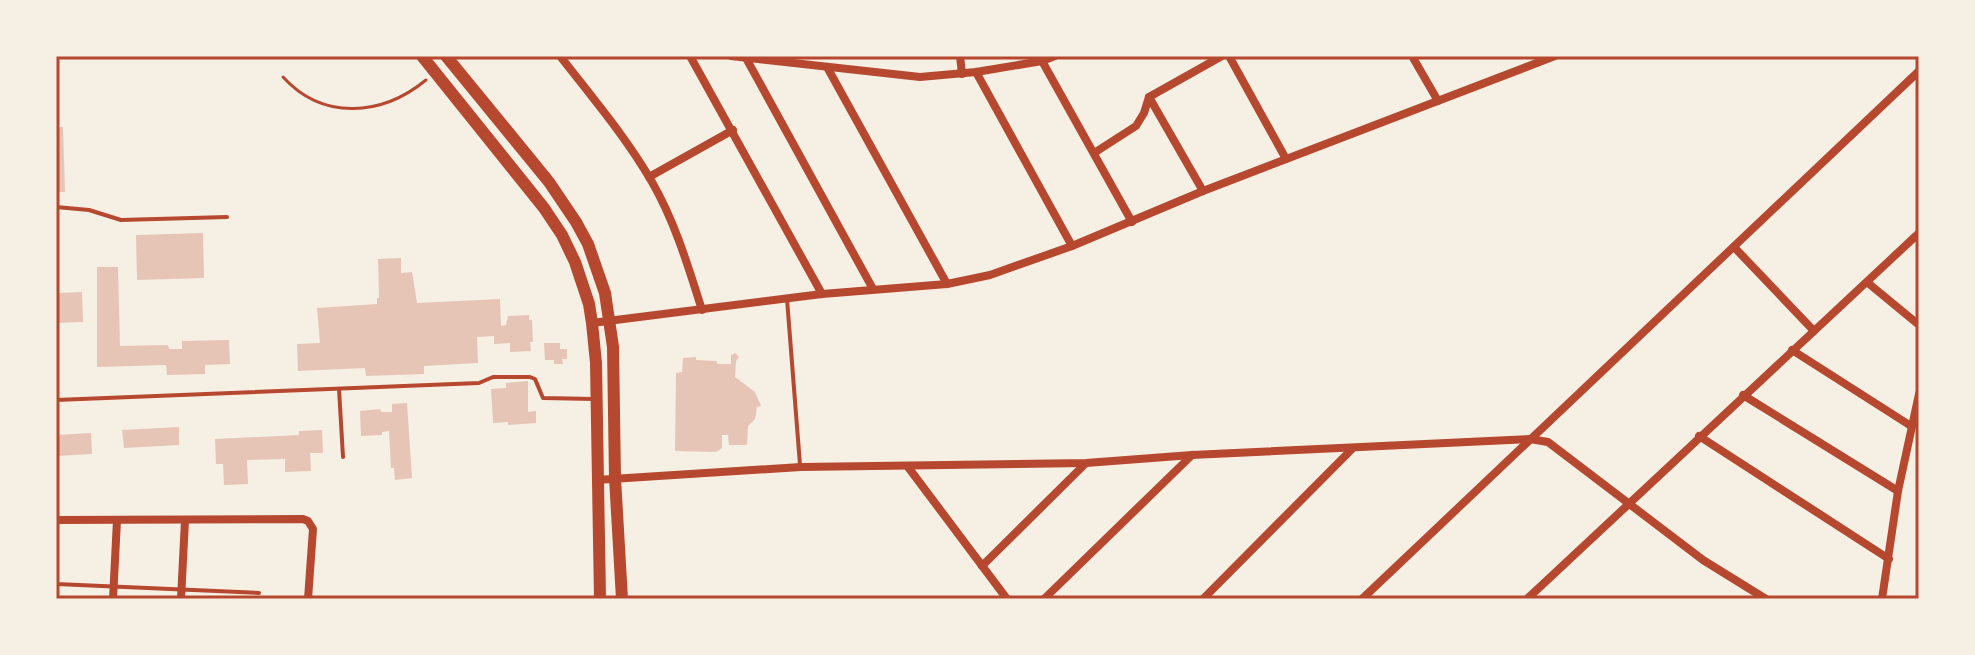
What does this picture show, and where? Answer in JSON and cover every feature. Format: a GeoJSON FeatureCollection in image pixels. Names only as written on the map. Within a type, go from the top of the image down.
{"type":"FeatureCollection","features":[{"type":"Feature","properties":{"kind":"main road"},"geometry":{"type":"LineString","coordinates":[[422,56],[505,157],[562,235],[582,281],[592,323],[597,399],[600,599]]}},
{"type":"Feature","properties":{"kind":"main road"},"geometry":{"type":"LineString","coordinates":[[446,56],[549,182],[576,222],[596,267],[610,319],[615,382],[615,478],[622,599]]}},
{"type":"Feature","properties":{"kind":"street"},"geometry":{"type":"LineString","coordinates":[[560,56],[627,141],[649,177],[671,221],[702,310]]}},
{"type":"Feature","properties":{"kind":"street"},"geometry":{"type":"LineString","coordinates":[[690,56],[822,294]]}},
{"type":"Feature","properties":{"kind":"street"},"geometry":{"type":"LineString","coordinates":[[731,56],[920,77],[976,72],[1055,56]]}},
{"type":"Feature","properties":{"kind":"street"},"geometry":{"type":"LineString","coordinates":[[960,56],[962,74]]}},
{"type":"Feature","properties":{"kind":"street"},"geometry":{"type":"LineString","coordinates":[[1094,153],[1136,126],[1149,97],[1222,56]]}},
{"type":"Feature","properties":{"kind":"street"},"geometry":{"type":"LineString","coordinates":[[1229,56],[1286,159]]}},
{"type":"Feature","properties":{"kind":"street"},"geometry":{"type":"LineString","coordinates":[[1412,56],[1438,101]]}},
{"type":"Feature","properties":{"kind":"street"},"geometry":{"type":"LineString","coordinates":[[592,323],[822,294],[947,284],[990,275],[1072,246],[1203,191],[1555,56]]}},
{"type":"Feature","properties":{"kind":"street"},"geometry":{"type":"LineString","coordinates":[[746,58],[873,289]]}},
{"type":"Feature","properties":{"kind":"street"},"geometry":{"type":"LineString","coordinates":[[1042,61],[1132,222]]}},
{"type":"Feature","properties":{"kind":"street"},"geometry":{"type":"LineString","coordinates":[[827,67],[947,284]]}},
{"type":"Feature","properties":{"kind":"street"},"geometry":{"type":"LineString","coordinates":[[1362,599],[1919,71]]}},
{"type":"Feature","properties":{"kind":"street"},"geometry":{"type":"LineString","coordinates":[[976,72],[1072,246]]}},
{"type":"Feature","properties":{"kind":"street"},"geometry":{"type":"LineString","coordinates":[[1149,97],[1203,191]]}},
{"type":"Feature","properties":{"kind":"street"},"geometry":{"type":"LineString","coordinates":[[649,177],[733,130]]}},
{"type":"Feature","properties":{"kind":"street"},"geometry":{"type":"LineString","coordinates":[[1527,599],[1919,233]]}},
{"type":"Feature","properties":{"kind":"street"},"geometry":{"type":"LineString","coordinates":[[1734,247],[1814,331]]}},
{"type":"Feature","properties":{"kind":"street"},"geometry":{"type":"LineString","coordinates":[[1868,283],[1919,325]]}},
{"type":"Feature","properties":{"kind":"street"},"geometry":{"type":"LineString","coordinates":[[1792,350],[1911,426]]}},
{"type":"Feature","properties":{"kind":"street"},"geometry":{"type":"LineString","coordinates":[[1882,599],[1898,491],[1919,394]]}},
{"type":"Feature","properties":{"kind":"street"},"geometry":{"type":"LineString","coordinates":[[1743,395],[1898,491]]}},
{"type":"Feature","properties":{"kind":"street"},"geometry":{"type":"LineString","coordinates":[[1699,436],[1889,559]]}},
{"type":"Feature","properties":{"kind":"street"},"geometry":{"type":"LineString","coordinates":[[596,480],[801,467],[1086,463],[1530,439],[1548,442],[1703,560],[1766,599]]}},
{"type":"Feature","properties":{"kind":"street"},"geometry":{"type":"LineString","coordinates":[[1203,599],[1352,449]]}},
{"type":"Feature","properties":{"kind":"street"},"geometry":{"type":"LineString","coordinates":[[1044,599],[1192,455]]}},
{"type":"Feature","properties":{"kind":"street"},"geometry":{"type":"LineString","coordinates":[[982,566],[1086,463]]}},
{"type":"Feature","properties":{"kind":"street"},"geometry":{"type":"LineString","coordinates":[[908,467],[1007,599]]}},
{"type":"Feature","properties":{"kind":"street"},"geometry":{"type":"LineString","coordinates":[[56,520],[303,519],[313,529],[308,599]]}},
{"type":"Feature","properties":{"kind":"street"},"geometry":{"type":"LineString","coordinates":[[113,599],[117,520]]}},
{"type":"Feature","properties":{"kind":"street"},"geometry":{"type":"LineString","coordinates":[[181,594],[185,520]]}},
{"type":"Feature","properties":{"kind":"lane"},"geometry":{"type":"LineString","coordinates":[[56,207],[89,210],[117,220],[227,217]]}},
{"type":"Feature","properties":{"kind":"lane"},"geometry":{"type":"LineString","coordinates":[[787,299],[801,467]]}},
{"type":"Feature","properties":{"kind":"lane"},"geometry":{"type":"LineString","coordinates":[[56,400],[479,383],[493,377],[530,377],[538,383],[543,398],[597,399]]}},
{"type":"Feature","properties":{"kind":"lane"},"geometry":{"type":"LineString","coordinates":[[339,389],[343,457]]}},
{"type":"Feature","properties":{"kind":"lane"},"geometry":{"type":"LineString","coordinates":[[56,584],[181,594],[259,593]]}},
{"type":"Feature","properties":{"kind":"path"},"geometry":{"type":"LineString","coordinates":[[283,77],[295,90],[311,100],[344,109],[365,110],[412,92],[436,72]]}},
{"type":"Feature","properties":{"kind":"building"},"geometry":{"type":"Polygon","coordinates":[[[56,127],[63,127],[65,192],[56,192],[56,127]]]}},
{"type":"Feature","properties":{"kind":"building"},"geometry":{"type":"Polygon","coordinates":[[[203,233],[204,278],[137,280],[136,235],[203,233]]]}},
{"type":"Feature","properties":{"kind":"building"},"geometry":{"type":"Polygon","coordinates":[[[401,258],[401,273],[412,272],[417,303],[500,299],[501,326],[506,325],[508,316],[529,315],[529,320],[532,320],[531,351],[510,352],[510,343],[494,344],[494,336],[477,337],[478,363],[424,366],[424,374],[366,376],[365,368],[298,371],[297,344],[320,343],[317,308],[377,304],[378,259],[401,258]]]}},
{"type":"Feature","properties":{"kind":"building"},"geometry":{"type":"Polygon","coordinates":[[[97,267],[118,267],[120,346],[168,345],[169,349],[182,349],[182,341],[229,340],[230,364],[205,365],[205,374],[167,375],[166,365],[97,367],[97,267]]]}},
{"type":"Feature","properties":{"kind":"building"},"geometry":{"type":"Polygon","coordinates":[[[56,274],[59,293],[82,292],[83,322],[56,323],[56,274]]]}},
{"type":"Feature","properties":{"kind":"building"},"geometry":{"type":"Polygon","coordinates":[[[544,343],[560,343],[560,349],[567,349],[567,359],[562,359],[563,364],[545,360],[544,343]]]}},
{"type":"Feature","properties":{"kind":"building"},"geometry":{"type":"Polygon","coordinates":[[[735,353],[739,357],[735,377],[755,392],[761,406],[757,407],[755,419],[748,426],[747,445],[729,445],[728,435],[722,435],[722,448],[716,452],[675,451],[676,373],[682,372],[683,358],[696,357],[696,360],[731,364],[731,355],[735,353]]]}},
{"type":"Feature","properties":{"kind":"building"},"geometry":{"type":"Polygon","coordinates":[[[528,381],[528,412],[536,411],[536,423],[493,423],[491,389],[506,388],[506,383],[528,381]]]}},
{"type":"Feature","properties":{"kind":"building"},"geometry":{"type":"Polygon","coordinates":[[[407,403],[412,478],[395,480],[394,468],[391,468],[389,431],[382,432],[382,435],[361,436],[360,411],[380,409],[381,412],[392,412],[392,404],[407,403]]]}},
{"type":"Feature","properties":{"kind":"building"},"geometry":{"type":"Polygon","coordinates":[[[179,427],[179,445],[124,448],[122,430],[179,427]]]}},
{"type":"Feature","properties":{"kind":"building"},"geometry":{"type":"Polygon","coordinates":[[[322,430],[323,453],[310,453],[311,471],[285,472],[285,459],[247,460],[248,484],[224,485],[223,464],[216,464],[215,439],[299,435],[299,431],[322,430]]]}},
{"type":"Feature","properties":{"kind":"building"},"geometry":{"type":"Polygon","coordinates":[[[91,433],[92,454],[56,456],[56,435],[91,433]]]}}]}
